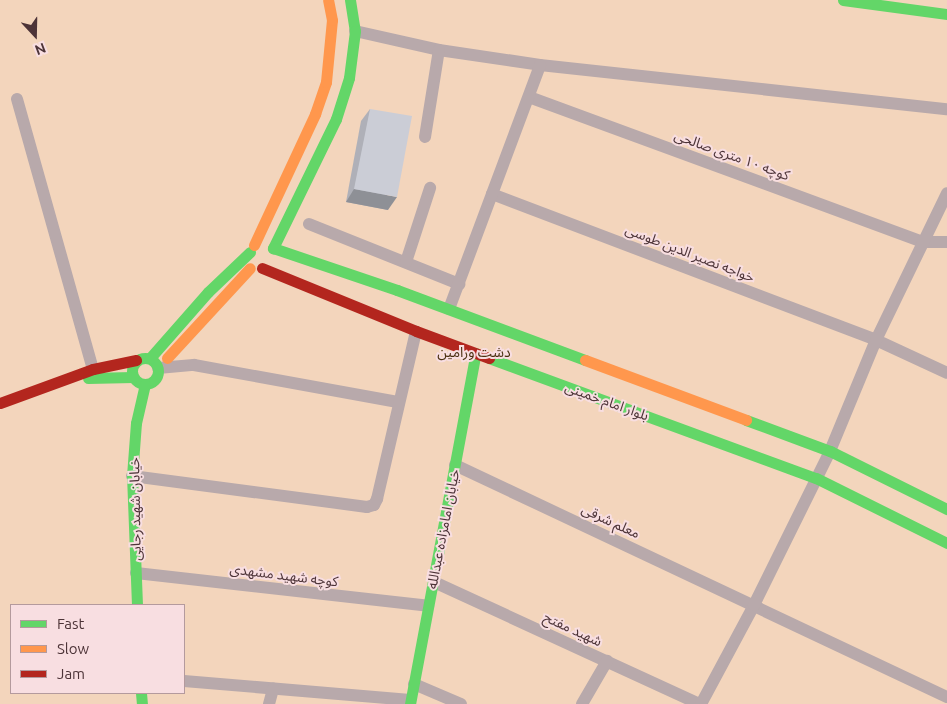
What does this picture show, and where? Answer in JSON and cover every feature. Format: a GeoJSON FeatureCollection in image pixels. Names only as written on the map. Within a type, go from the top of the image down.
{"type":"FeatureCollection","features":[{"type":"Feature","properties":{"kind":"main road"},"geometry":{"type":"LineString","coordinates":[[136,360],[132,366],[133,377],[138,382],[145,384],[154,381],[154,363],[208,292],[252,249],[316,114],[326,82],[332,20],[328,0]]}},
{"type":"Feature","properties":{"kind":"main road"},"geometry":{"type":"LineString","coordinates":[[843,0],[947,14]]}},
{"type":"Feature","properties":{"kind":"main road"},"geometry":{"type":"LineString","coordinates":[[154,363],[258,267],[270,266],[275,260],[273,248],[294,200],[336,119],[349,78],[355,31],[352,1]]}},
{"type":"Feature","properties":{"kind":"main road"},"geometry":{"type":"LineString","coordinates":[[252,249],[266,243],[273,248],[450,309],[830,450],[947,509]]}},
{"type":"Feature","properties":{"kind":"main road"},"geometry":{"type":"LineString","coordinates":[[252,249],[258,267]]}},
{"type":"Feature","properties":{"kind":"main road","name":"بلوار امام خمینی"},"geometry":{"type":"LineString","coordinates":[[258,267],[416,331],[816,478],[947,543]]}},
{"type":"Feature","properties":{"kind":"main road","name":"خیابان امامزاده عبدالله"},"geometry":{"type":"LineString","coordinates":[[410,702],[476,353]]}},
{"type":"Feature","properties":{"kind":"main road"},"geometry":{"type":"LineString","coordinates":[[3,398],[77,376],[93,369],[143,357],[154,363]]}},
{"type":"Feature","properties":{"kind":"main road"},"geometry":{"type":"LineString","coordinates":[[77,376],[93,380],[133,377]]}},
{"type":"Feature","properties":{"kind":"main road","name":"خیابان شهید رجایی"},"geometry":{"type":"LineString","coordinates":[[137,604],[132,476],[136,423],[145,384]]}},
{"type":"Feature","properties":{"kind":"street"},"geometry":{"type":"LineString","coordinates":[[355,31],[439,50],[540,65],[947,109]]}},
{"type":"Feature","properties":{"kind":"street"},"geometry":{"type":"LineString","coordinates":[[425,137],[439,50]]}},
{"type":"Feature","properties":{"kind":"street"},"geometry":{"type":"LineString","coordinates":[[450,309],[540,65]]}},
{"type":"Feature","properties":{"kind":"street","name":"کوچه ۱۰ متری صالحی"},"geometry":{"type":"LineString","coordinates":[[529,97],[923,242]]}},
{"type":"Feature","properties":{"kind":"street"},"geometry":{"type":"LineString","coordinates":[[18,99],[93,369]]}},
{"type":"Feature","properties":{"kind":"street"},"geometry":{"type":"LineString","coordinates":[[406,262],[430,188]]}},
{"type":"Feature","properties":{"kind":"street"},"geometry":{"type":"LineString","coordinates":[[700,704],[754,605],[830,450],[876,340],[947,193]]}},
{"type":"Feature","properties":{"kind":"street","name":"خواجه نصیر الدین طوسی"},"geometry":{"type":"LineString","coordinates":[[492,194],[876,340],[947,373]]}},
{"type":"Feature","properties":{"kind":"street"},"geometry":{"type":"LineString","coordinates":[[309,224],[459,284]]}},
{"type":"Feature","properties":{"kind":"street"},"geometry":{"type":"LineString","coordinates":[[923,242],[947,242]]}},
{"type":"Feature","properties":{"kind":"street"},"geometry":{"type":"LineString","coordinates":[[132,476],[367,507],[374,504],[377,499],[416,331]]}},
{"type":"Feature","properties":{"kind":"street"},"geometry":{"type":"LineString","coordinates":[[154,363],[194,364],[398,402]]}},
{"type":"Feature","properties":{"kind":"street","name":"معلم شرقی"},"geometry":{"type":"LineString","coordinates":[[455,465],[947,696]]}},
{"type":"Feature","properties":{"kind":"street","name":"کوچه شهید مشهدی"},"geometry":{"type":"LineString","coordinates":[[136,573],[428,606]]}},
{"type":"Feature","properties":{"kind":"street","name":"شهید مفتح"},"geometry":{"type":"LineString","coordinates":[[434,582],[700,704]]}},
{"type":"Feature","properties":{"kind":"street"},"geometry":{"type":"LineString","coordinates":[[582,704],[607,661]]}},
{"type":"Feature","properties":{"kind":"street"},"geometry":{"type":"LineString","coordinates":[[185,681],[410,702]]}},
{"type":"Feature","properties":{"kind":"street"},"geometry":{"type":"LineString","coordinates":[[414,684],[461,704]]}},
{"type":"Feature","properties":{"kind":"street"},"geometry":{"type":"LineString","coordinates":[[269,704],[272,689]]}},
{"type":"Feature","properties":{"kind":"green space","name":"دشت ورامین"},"geometry":{"type":"Polygon","coordinates":[[[0,0],[947,0],[947,704],[0,704],[0,0]]]}},
{"type":"Feature","properties":{"kind":"building"},"geometry":{"type":"Polygon","coordinates":[[[370,109],[412,116],[397,197],[354,189],[370,109]]]}},
{"type":"Feature","properties":{"kind":"traffic: fast"},"geometry":{"type":"LineString","coordinates":[[350,0],[355,31],[349,78],[336,119],[273,248],[397,290],[585,360]]}},
{"type":"Feature","properties":{"kind":"traffic: fast"},"geometry":{"type":"LineString","coordinates":[[843,0],[947,14]]}},
{"type":"Feature","properties":{"kind":"traffic: fast"},"geometry":{"type":"LineString","coordinates":[[150,358],[208,292],[250,252]]}},
{"type":"Feature","properties":{"kind":"traffic: fast"},"geometry":{"type":"LineString","coordinates":[[410,704],[476,353]]}},
{"type":"Feature","properties":{"kind":"traffic: fast"},"geometry":{"type":"LineString","coordinates":[[145,358],[154,362],[158,371],[154,380],[145,384],[136,380],[132,371],[136,362],[145,358]]}},
{"type":"Feature","properties":{"kind":"traffic: fast"},"geometry":{"type":"LineString","coordinates":[[489,358],[816,478],[947,543]]}},
{"type":"Feature","properties":{"kind":"traffic: fast"},"geometry":{"type":"LineString","coordinates":[[88,378],[133,377]]}},
{"type":"Feature","properties":{"kind":"traffic: fast"},"geometry":{"type":"LineString","coordinates":[[137,604],[132,476],[136,423],[145,384]]}},
{"type":"Feature","properties":{"kind":"traffic: fast"},"geometry":{"type":"LineString","coordinates":[[746,420],[830,451],[947,509]]}},
{"type":"Feature","properties":{"kind":"traffic: fast"},"geometry":{"type":"LineString","coordinates":[[141,694],[142,704]]}},
{"type":"Feature","properties":{"kind":"traffic: slow"},"geometry":{"type":"LineString","coordinates":[[254,245],[315,114],[326,82],[332,20],[328,0]]}},
{"type":"Feature","properties":{"kind":"traffic: slow"},"geometry":{"type":"LineString","coordinates":[[167,358],[250,268]]}},
{"type":"Feature","properties":{"kind":"traffic: slow"},"geometry":{"type":"LineString","coordinates":[[585,360],[746,420]]}},
{"type":"Feature","properties":{"kind":"traffic: jam"},"geometry":{"type":"LineString","coordinates":[[262,268],[416,331],[489,358]]}},
{"type":"Feature","properties":{"kind":"traffic: jam"},"geometry":{"type":"LineString","coordinates":[[0,403],[93,369],[136,360]]}}]}
